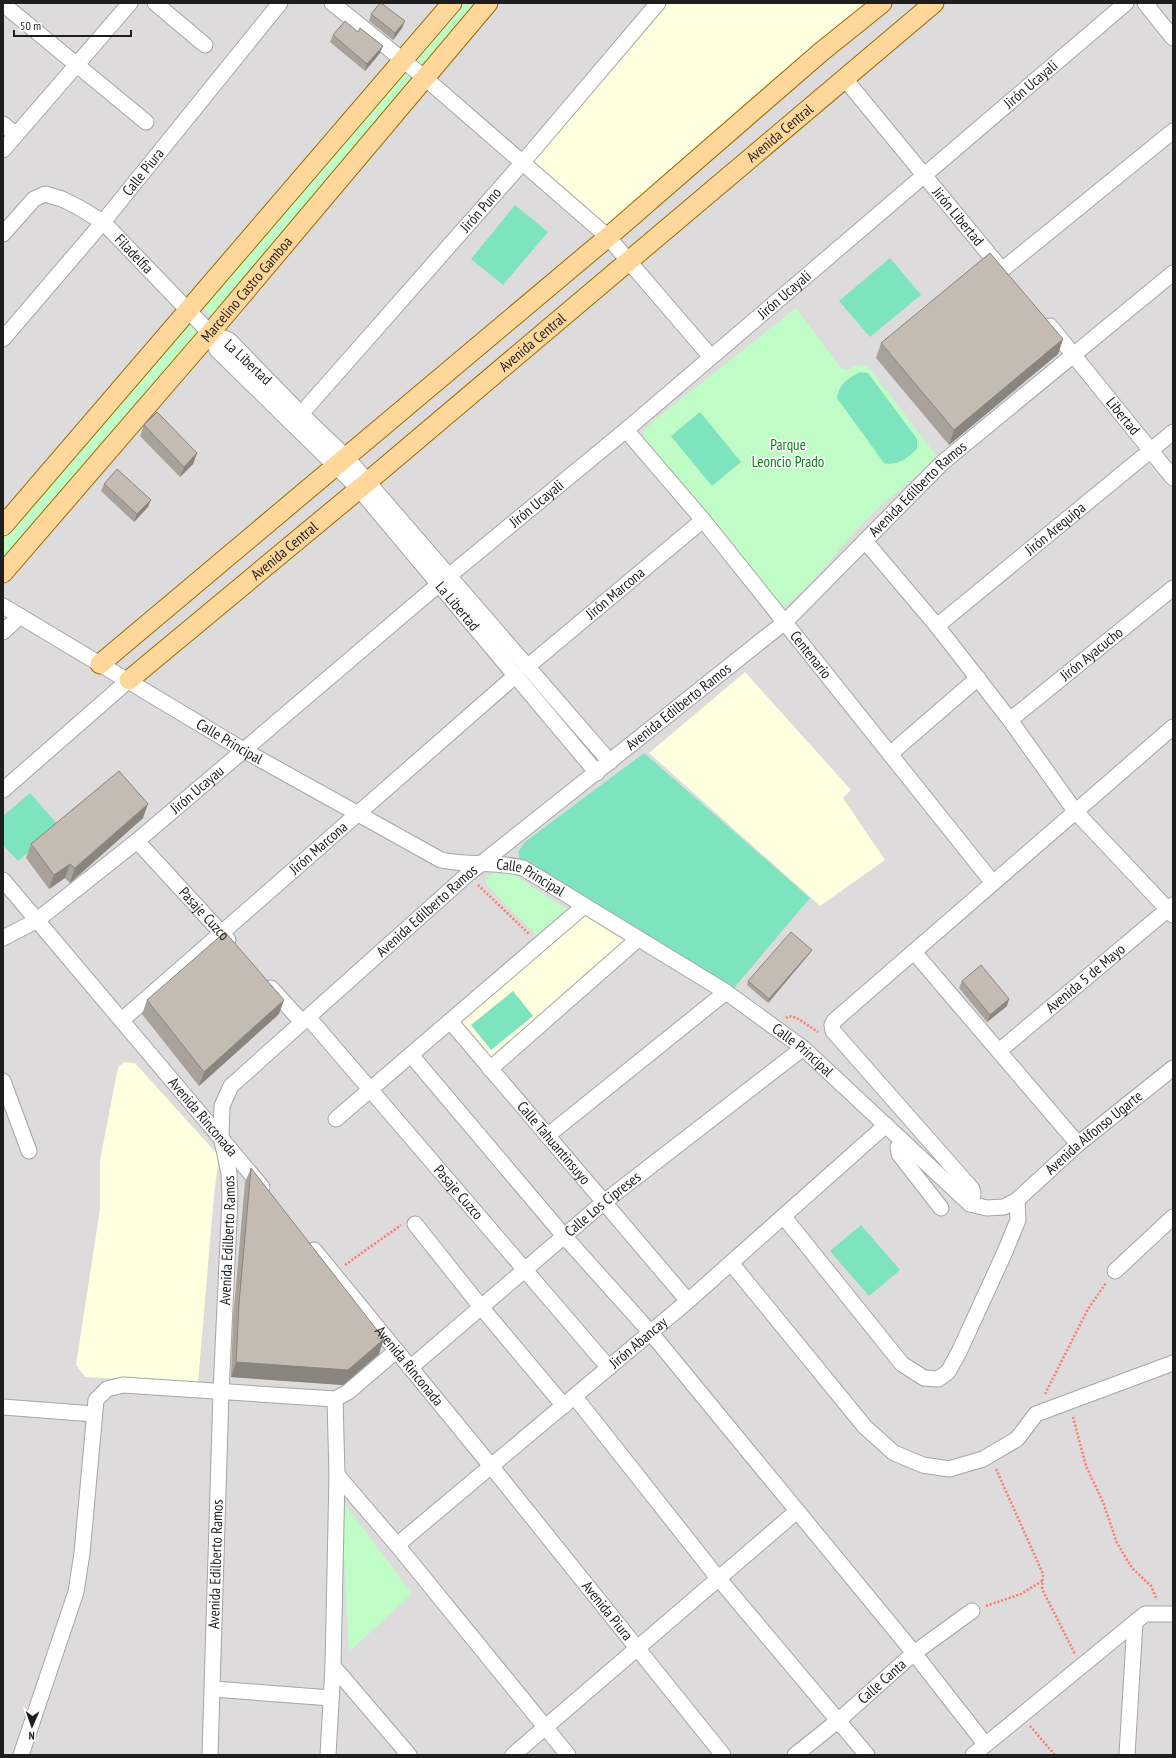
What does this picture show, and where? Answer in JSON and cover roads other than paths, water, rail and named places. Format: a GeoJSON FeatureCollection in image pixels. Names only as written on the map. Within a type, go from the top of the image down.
{"type":"FeatureCollection","features":[{"type":"Feature","properties":{"kind":"main road","name":"Marcelino Castro Gamboa"},"geometry":{"type":"LineString","coordinates":[[3,526],[452,3]]}},
{"type":"Feature","properties":{"kind":"main road","name":"Marcelino Castro Gamboa"},"geometry":{"type":"LineString","coordinates":[[3,573],[210,333],[488,3]]}},
{"type":"Feature","properties":{"kind":"main road","name":"Avenida Central"},"geometry":{"type":"LineString","coordinates":[[100,664],[608,237],[821,52],[882,3]]}},
{"type":"Feature","properties":{"kind":"main road","name":"Avenida Central"},"geometry":{"type":"LineString","coordinates":[[129,680],[364,485],[934,3]]}},
{"type":"Feature","properties":{"kind":"street"},"geometry":{"type":"LineString","coordinates":[[7,143],[130,3]]}},
{"type":"Feature","properties":{"kind":"street"},"geometry":{"type":"LineString","coordinates":[[155,3],[205,45]]}},
{"type":"Feature","properties":{"kind":"street","name":"Calle Piura"},"geometry":{"type":"LineString","coordinates":[[3,339],[103,222],[280,3]]}},
{"type":"Feature","properties":{"kind":"street"},"geometry":{"type":"LineString","coordinates":[[332,3],[425,78],[608,237],[711,357]]}},
{"type":"Feature","properties":{"kind":"street","name":"Jirón Puno"},"geometry":{"type":"LineString","coordinates":[[301,414],[523,162],[658,3]]}},
{"type":"Feature","properties":{"kind":"street","name":"Jirón Ucayali"},"geometry":{"type":"LineString","coordinates":[[444,580],[626,430],[1126,3]]}},
{"type":"Feature","properties":{"kind":"street"},"geometry":{"type":"LineString","coordinates":[[1144,3],[1173,38]]}},
{"type":"Feature","properties":{"kind":"street"},"geometry":{"type":"LineString","coordinates":[[3,4],[146,122]]}},
{"type":"Feature","properties":{"kind":"street","name":"Jirón Libertad"},"geometry":{"type":"LineString","coordinates":[[845,79],[1012,282]]}},
{"type":"Feature","properties":{"kind":"street"},"geometry":{"type":"LineString","coordinates":[[3,124],[7,143]]}},
{"type":"Feature","properties":{"kind":"street"},"geometry":{"type":"LineString","coordinates":[[1002,270],[1173,131]]}},
{"type":"Feature","properties":{"kind":"street","name":"Filadelfia"},"geometry":{"type":"LineString","coordinates":[[3,234],[34,199],[45,194],[73,204],[103,222],[210,333]]}},
{"type":"Feature","properties":{"kind":"street","name":"Avenida Edilberto Ramos"},"geometry":{"type":"LineString","coordinates":[[210,1755],[221,1392],[230,1198],[229,1173],[221,1136],[222,1106],[231,1086],[468,874],[597,773],[785,622],[942,463],[1073,353],[1173,273]]}},
{"type":"Feature","properties":{"kind":"street"},"geometry":{"type":"LineString","coordinates":[[1043,318],[1073,353]]}},
{"type":"Feature","properties":{"kind":"street","name":"La Libertad"},"geometry":{"type":"LineString","coordinates":[[210,333],[229,340],[301,414],[364,485],[444,580],[527,667],[610,762]]}},
{"type":"Feature","properties":{"kind":"street","name":"La Libertad"},"geometry":{"type":"LineString","coordinates":[[210,333],[217,350],[342,462]]}},
{"type":"Feature","properties":{"kind":"street","name":"Libertad"},"geometry":{"type":"LineString","coordinates":[[1073,353],[1173,478]]}},
{"type":"Feature","properties":{"kind":"street","name":"Centenario"},"geometry":{"type":"LineString","coordinates":[[626,430],[703,520],[993,883]]}},
{"type":"Feature","properties":{"kind":"street","name":"Jirón Arequipa"},"geometry":{"type":"LineString","coordinates":[[937,626],[1173,432]]}},
{"type":"Feature","properties":{"kind":"street","name":"Jirón Marcona"},"geometry":{"type":"LineString","coordinates":[[527,667],[703,520]]}},
{"type":"Feature","properties":{"kind":"street"},"geometry":{"type":"LineString","coordinates":[[865,541],[937,626],[978,678],[1075,811],[1171,910]]}},
{"type":"Feature","properties":{"kind":"street","name":"La Libertad"},"geometry":{"type":"LineString","coordinates":[[444,580],[515,676],[597,773]]}},
{"type":"Feature","properties":{"kind":"street","name":"Jirón Ucayau"},"geometry":{"type":"LineString","coordinates":[[3,938],[36,921],[137,840],[444,580]]}},
{"type":"Feature","properties":{"kind":"street","name":"Jirón Ayacucho"},"geometry":{"type":"LineString","coordinates":[[1010,720],[1173,588]]}},
{"type":"Feature","properties":{"kind":"street","name":"Calle Principal"},"geometry":{"type":"LineString","coordinates":[[3,606],[245,750],[441,860],[460,864],[504,863],[523,868],[726,992],[803,1048],[970,1204]]}},
{"type":"Feature","properties":{"kind":"street"},"geometry":{"type":"LineString","coordinates":[[3,632],[20,616]]}},
{"type":"Feature","properties":{"kind":"street","name":"Jirón Marcona"},"geometry":{"type":"LineString","coordinates":[[122,1020],[515,676]]}},
{"type":"Feature","properties":{"kind":"street"},"geometry":{"type":"LineString","coordinates":[[890,754],[978,678]]}},
{"type":"Feature","properties":{"kind":"street"},"geometry":{"type":"LineString","coordinates":[[3,790],[129,680]]}},
{"type":"Feature","properties":{"kind":"street"},"geometry":{"type":"LineString","coordinates":[[784,1217],[902,1364],[924,1378],[938,1379],[948,1372],[959,1352],[1018,1220],[1017,1200],[1004,1207],[987,1208],[970,1204],[973,1194],[972,1189],[833,1031],[832,1025],[834,1021],[1173,727]]}},
{"type":"Feature","properties":{"kind":"street","name":"Pasaje Cuzco"},"geometry":{"type":"LineString","coordinates":[[137,840],[236,950]]}},
{"type":"Feature","properties":{"kind":"street","name":"Avenida Rinconada"},"geometry":{"type":"LineString","coordinates":[[3,880],[36,921],[221,1136],[270,1196]]}},
{"type":"Feature","properties":{"kind":"street"},"geometry":{"type":"LineString","coordinates":[[336,1119],[584,906]]}},
{"type":"Feature","properties":{"kind":"street","name":"Avenida 5 de Mayo"},"geometry":{"type":"LineString","coordinates":[[998,1050],[1171,910]]}},
{"type":"Feature","properties":{"kind":"street"},"geometry":{"type":"LineString","coordinates":[[490,1068],[638,939]]}},
{"type":"Feature","properties":{"kind":"street"},"geometry":{"type":"LineString","coordinates":[[914,952],[1078,1144]]}},
{"type":"Feature","properties":{"kind":"street","name":"Pasaje Cuzco"},"geometry":{"type":"LineString","coordinates":[[262,978],[305,1020],[370,1090],[608,1368]]}},
{"type":"Feature","properties":{"kind":"street"},"geometry":{"type":"LineString","coordinates":[[547,1136],[726,992]]}},
{"type":"Feature","properties":{"kind":"street","name":"Calle Tahuantinsuyo"},"geometry":{"type":"LineString","coordinates":[[450,1021],[688,1302]]}},
{"type":"Feature","properties":{"kind":"street","name":"Calle Los Cipreses"},"geometry":{"type":"LineString","coordinates":[[410,1368],[604,1202],[803,1048]]}},
{"type":"Feature","properties":{"kind":"street"},"geometry":{"type":"LineString","coordinates":[[411,1055],[564,1236],[650,1333],[914,1653],[985,1744]]}},
{"type":"Feature","properties":{"kind":"street","name":"Avenida Alfonso Ugarte"},"geometry":{"type":"LineString","coordinates":[[1017,1200],[1078,1144],[1173,1068]]}},
{"type":"Feature","properties":{"kind":"street"},"geometry":{"type":"LineString","coordinates":[[3,1081],[29,1151]]}},
{"type":"Feature","properties":{"kind":"street","name":"Jirón Abancay"},"geometry":{"type":"LineString","coordinates":[[397,1545],[688,1302],[886,1125]]}},
{"type":"Feature","properties":{"kind":"street"},"geometry":{"type":"LineString","coordinates":[[902,1140],[898,1147],[899,1154],[941,1208]]}},
{"type":"Feature","properties":{"kind":"street"},"geometry":{"type":"LineString","coordinates":[[1115,1271],[1173,1217]]}},
{"type":"Feature","properties":{"kind":"street"},"geometry":{"type":"LineString","coordinates":[[415,1224],[481,1308],[569,1401],[867,1755]]}},
{"type":"Feature","properties":{"kind":"street","name":"Avenida Rinconada"},"geometry":{"type":"LineString","coordinates":[[304,1238],[492,1466]]}},
{"type":"Feature","properties":{"kind":"street"},"geometry":{"type":"LineString","coordinates":[[731,1263],[865,1427],[894,1453],[923,1465],[949,1469],[984,1459],[1017,1439],[1036,1414],[1173,1363]]}},
{"type":"Feature","properties":{"kind":"street"},"geometry":{"type":"LineString","coordinates":[[21,1755],[76,1592],[82,1553],[96,1400],[107,1389],[123,1385],[335,1399],[348,1392],[396,1351]]}},
{"type":"Feature","properties":{"kind":"street"},"geometry":{"type":"LineString","coordinates":[[328,1755],[330,1698],[333,1666],[337,1475],[335,1399]]}},
{"type":"Feature","properties":{"kind":"street"},"geometry":{"type":"LineString","coordinates":[[3,1406],[94,1414]]}},
{"type":"Feature","properties":{"kind":"street","name":"Avenida Piura"},"geometry":{"type":"LineString","coordinates":[[492,1466],[723,1755]]}},
{"type":"Feature","properties":{"kind":"street"},"geometry":{"type":"LineString","coordinates":[[337,1475],[397,1545],[568,1755]]}},
{"type":"Feature","properties":{"kind":"street"},"geometry":{"type":"LineString","coordinates":[[512,1755],[797,1511]]}},
{"type":"Feature","properties":{"kind":"street","name":"Calle Canta"},"geometry":{"type":"LineString","coordinates":[[795,1755],[839,1720],[914,1653],[972,1611]]}},
{"type":"Feature","properties":{"kind":"street"},"geometry":{"type":"LineString","coordinates":[[973,1755],[1020,1715],[1146,1614],[1173,1614]]}},
{"type":"Feature","properties":{"kind":"street"},"geometry":{"type":"LineString","coordinates":[[1127,1755],[1135,1622]]}},
{"type":"Feature","properties":{"kind":"street"},"geometry":{"type":"LineString","coordinates":[[333,1666],[409,1755]]}},
{"type":"Feature","properties":{"kind":"street"},"geometry":{"type":"LineString","coordinates":[[213,1689],[330,1698]]}},
{"type":"Feature","properties":{"kind":"park label","name":"Parque Leoncio Prado"},"geometry":{"type":"Point","coordinates":[788,454]}}]}
